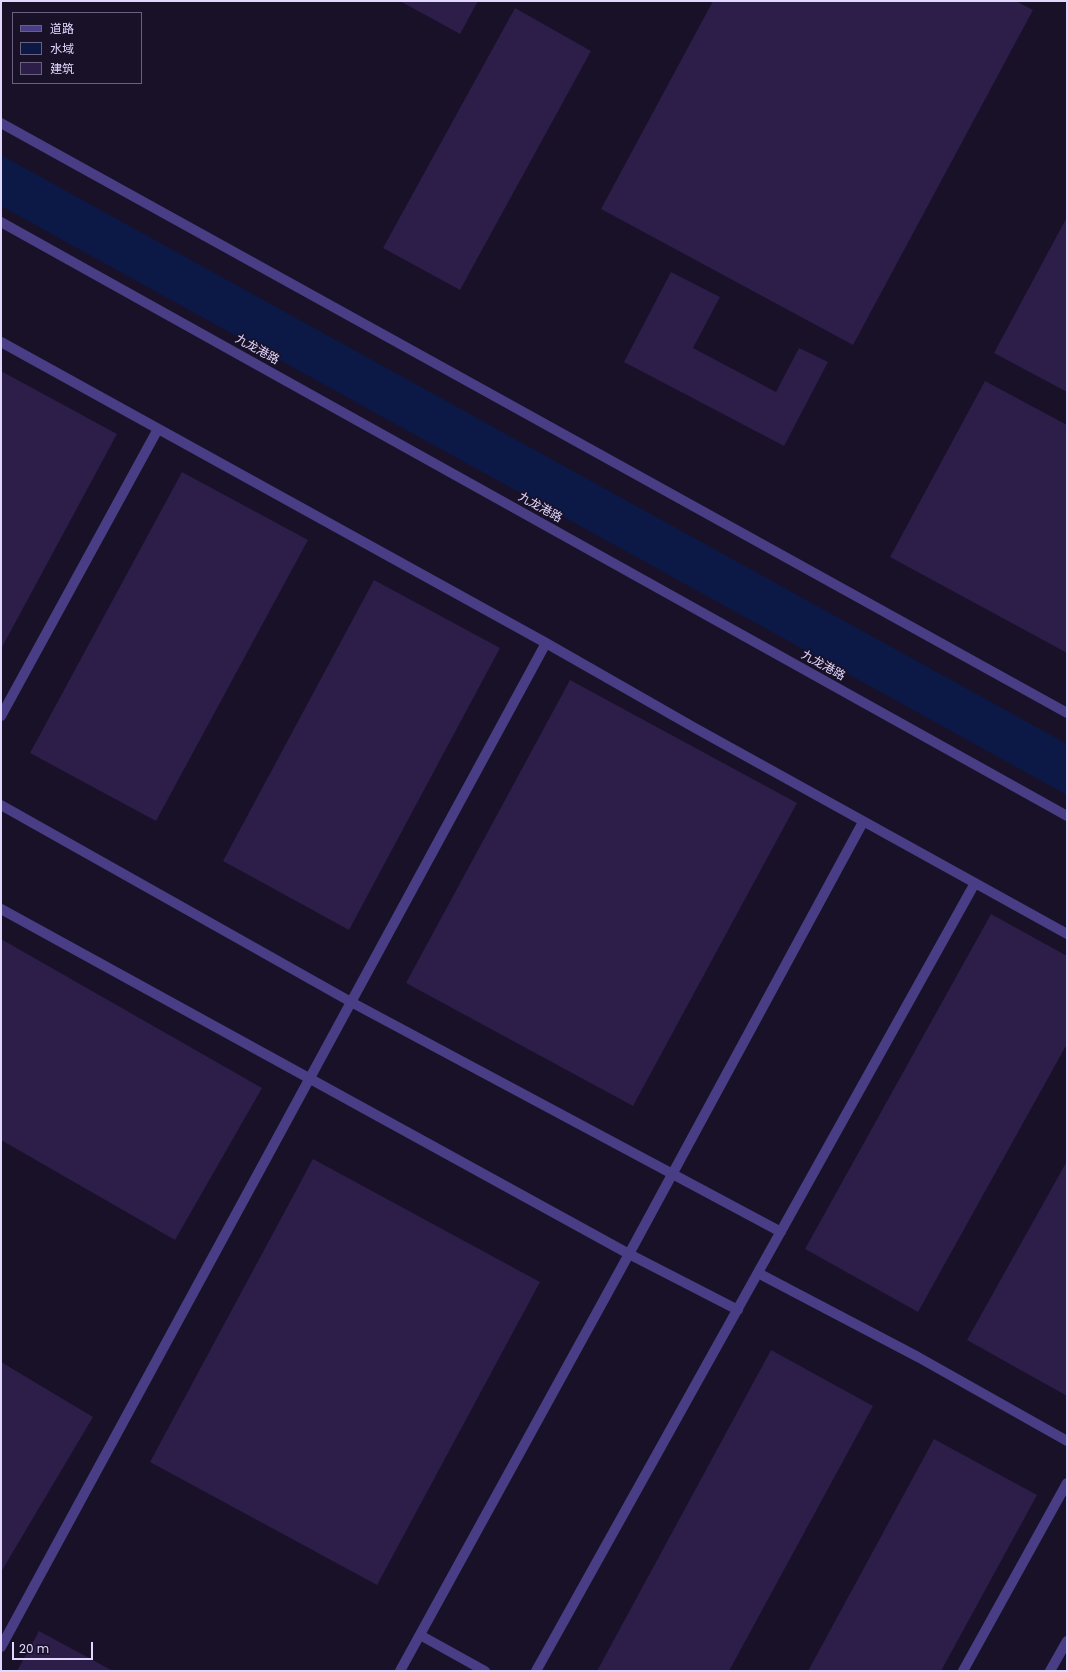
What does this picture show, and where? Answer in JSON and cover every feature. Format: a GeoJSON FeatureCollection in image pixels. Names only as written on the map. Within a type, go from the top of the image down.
{"type":"FeatureCollection","features":[{"type":"Feature","properties":{"kind":"street"},"geometry":{"type":"LineString","coordinates":[[1,122],[1067,713]]}},
{"type":"Feature","properties":{"kind":"street","name":"九龙港路"},"geometry":{"type":"LineString","coordinates":[[1,222],[1067,816]]}},
{"type":"Feature","properties":{"kind":"street"},"geometry":{"type":"LineString","coordinates":[[1,342],[546,643],[863,822],[1067,934]]}},
{"type":"Feature","properties":{"kind":"street"},"geometry":{"type":"LineString","coordinates":[[1,716],[158,429]]}},
{"type":"Feature","properties":{"kind":"street"},"geometry":{"type":"LineString","coordinates":[[1,1647],[546,643]]}},
{"type":"Feature","properties":{"kind":"street"},"geometry":{"type":"LineString","coordinates":[[1,805],[351,1002],[781,1232]]}},
{"type":"Feature","properties":{"kind":"street"},"geometry":{"type":"LineString","coordinates":[[400,1671],[629,1254],[863,822]]}},
{"type":"Feature","properties":{"kind":"street"},"geometry":{"type":"LineString","coordinates":[[536,1671],[975,883]]}},
{"type":"Feature","properties":{"kind":"street"},"geometry":{"type":"LineString","coordinates":[[1,909],[629,1254],[738,1310]]}},
{"type":"Feature","properties":{"kind":"street"},"geometry":{"type":"LineString","coordinates":[[758,1273],[918,1357],[1067,1441]]}},
{"type":"Feature","properties":{"kind":"street"},"geometry":{"type":"LineString","coordinates":[[963,1671],[1067,1483]]}},
{"type":"Feature","properties":{"kind":"street"},"geometry":{"type":"LineString","coordinates":[[420,1634],[485,1671]]}},
{"type":"Feature","properties":{"kind":"street"},"geometry":{"type":"LineString","coordinates":[[1050,1671],[1067,1641]]}},
{"type":"Feature","properties":{"kind":"water"},"geometry":{"type":"Polygon","coordinates":[[[1,155],[1067,744],[1067,795],[1,206],[1,155]]]}},
{"type":"Feature","properties":{"kind":"building"},"geometry":{"type":"Polygon","coordinates":[[[400,1],[478,1],[460,34],[400,1]]]}},
{"type":"Feature","properties":{"kind":"building"},"geometry":{"type":"Polygon","coordinates":[[[713,1],[1016,1],[1033,10],[853,345],[601,209],[713,1]]]}},
{"type":"Feature","properties":{"kind":"building"},"geometry":{"type":"Polygon","coordinates":[[[515,8],[591,51],[460,290],[383,248],[515,8]]]}},
{"type":"Feature","properties":{"kind":"building"},"geometry":{"type":"Polygon","coordinates":[[[1067,217],[1067,392],[994,353],[1067,217]]]}},
{"type":"Feature","properties":{"kind":"building"},"geometry":{"type":"Polygon","coordinates":[[[671,272],[720,297],[693,348],[776,392],[799,348],[828,362],[784,446],[624,362],[671,272]]]}},
{"type":"Feature","properties":{"kind":"building"},"geometry":{"type":"Polygon","coordinates":[[[1,371],[117,434],[1,649],[1,371]]]}},
{"type":"Feature","properties":{"kind":"building"},"geometry":{"type":"Polygon","coordinates":[[[985,381],[1067,425],[1067,653],[890,557],[985,381]]]}},
{"type":"Feature","properties":{"kind":"building"},"geometry":{"type":"Polygon","coordinates":[[[182,472],[308,540],[156,821],[30,753],[182,472]]]}},
{"type":"Feature","properties":{"kind":"building"},"geometry":{"type":"Polygon","coordinates":[[[374,580],[500,648],[349,930],[223,861],[374,580]]]}},
{"type":"Feature","properties":{"kind":"building"},"geometry":{"type":"Polygon","coordinates":[[[570,680],[797,803],[633,1106],[406,983],[570,680]]]}},
{"type":"Feature","properties":{"kind":"building"},"geometry":{"type":"Polygon","coordinates":[[[991,914],[1067,956],[1067,1044],[918,1312],[805,1249],[991,914]]]}},
{"type":"Feature","properties":{"kind":"building"},"geometry":{"type":"Polygon","coordinates":[[[1,939],[262,1088],[175,1240],[1,1140],[1,939]]]}},
{"type":"Feature","properties":{"kind":"building"},"geometry":{"type":"Polygon","coordinates":[[[313,1159],[540,1282],[377,1585],[150,1462],[313,1159]]]}},
{"type":"Feature","properties":{"kind":"building"},"geometry":{"type":"Polygon","coordinates":[[[1067,1161],[1067,1396],[967,1340],[1067,1161]]]}},
{"type":"Feature","properties":{"kind":"building"},"geometry":{"type":"Polygon","coordinates":[[[771,1350],[873,1406],[729,1671],[597,1671],[771,1350]]]}},
{"type":"Feature","properties":{"kind":"building"},"geometry":{"type":"Polygon","coordinates":[[[1,1362],[93,1417],[1,1572],[1,1362]]]}},
{"type":"Feature","properties":{"kind":"building"},"geometry":{"type":"Polygon","coordinates":[[[934,1439],[1037,1495],[941,1671],[808,1671],[934,1439]]]}},
{"type":"Feature","properties":{"kind":"building"},"geometry":{"type":"Polygon","coordinates":[[[39,1631],[113,1671],[17,1671],[39,1631]]]}}]}
